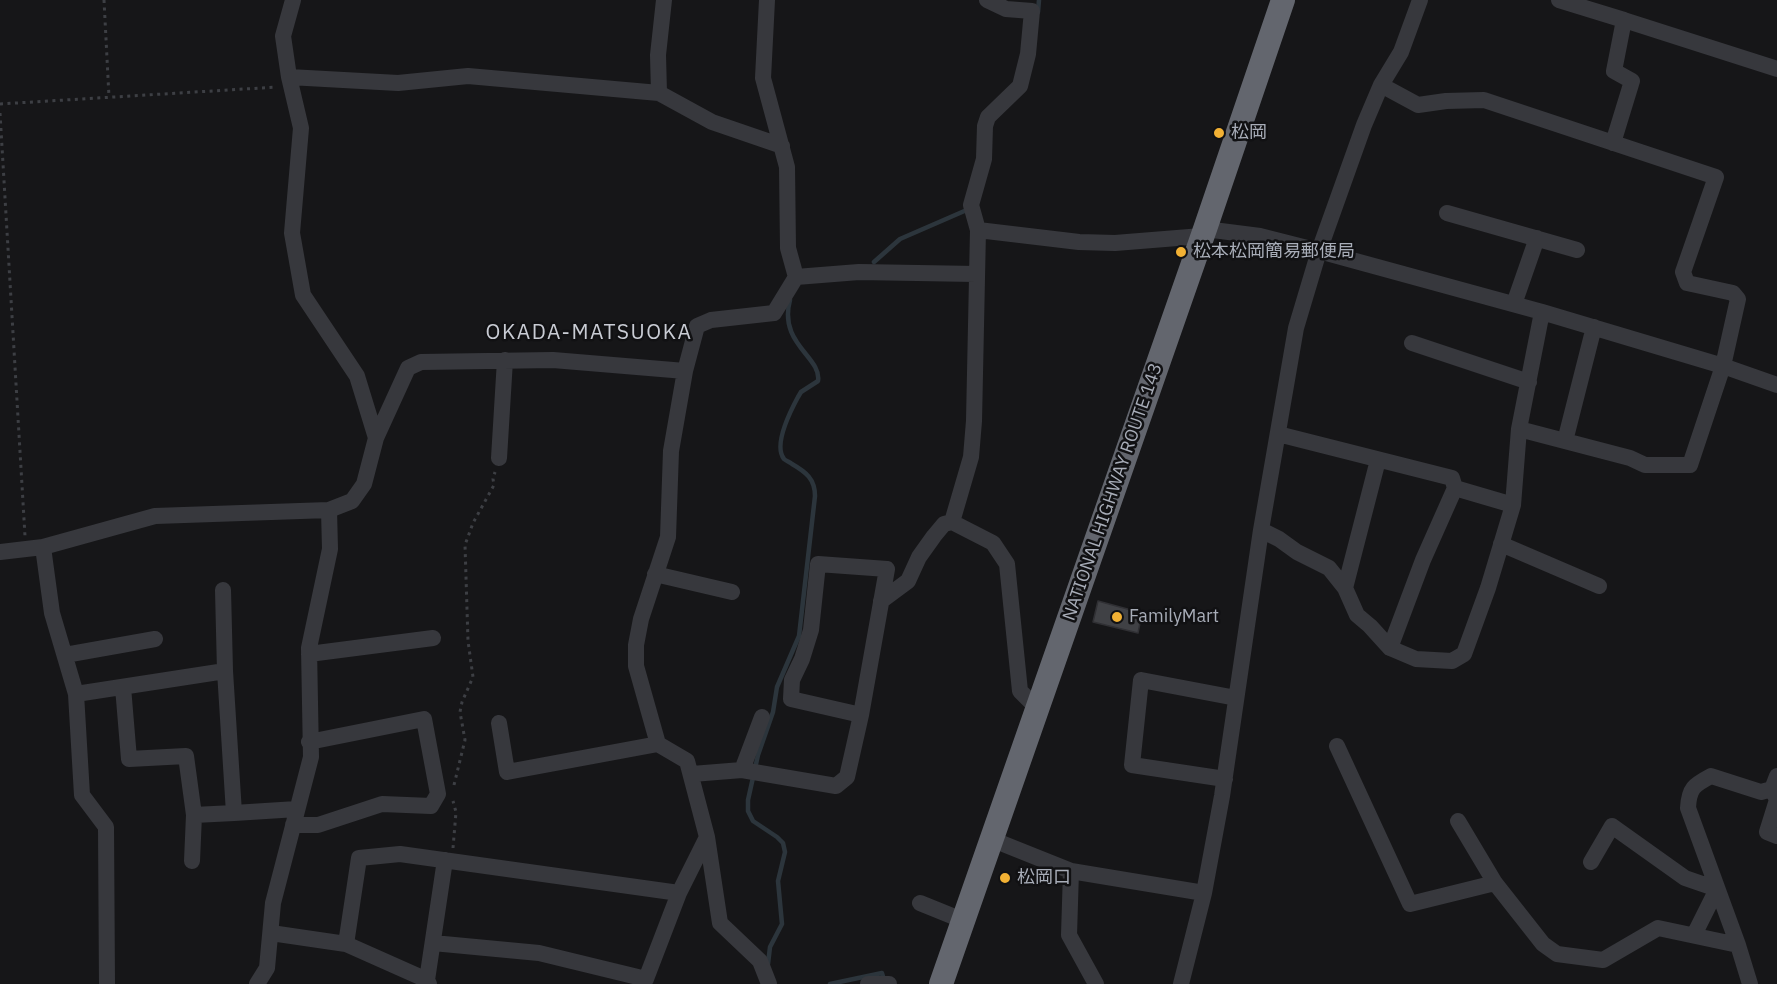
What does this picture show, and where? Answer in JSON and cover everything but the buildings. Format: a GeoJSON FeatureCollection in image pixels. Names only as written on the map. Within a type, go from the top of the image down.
{"type":"FeatureCollection","features":[{"type":"Feature","properties":{"kind":"highway","name":"NATIONAL HIGHWAY ROUTE 143"},"geometry":{"type":"LineString","coordinates":[[941,984],[1204,233],[1283,0]]}},
{"type":"Feature","properties":{"kind":"street"},"geometry":{"type":"LineString","coordinates":[[293,0],[283,36],[301,128],[292,233],[303,295],[357,376],[376,438]]}},
{"type":"Feature","properties":{"kind":"street"},"geometry":{"type":"LineString","coordinates":[[659,93],[658,56],[664,0]]}},
{"type":"Feature","properties":{"kind":"street"},"geometry":{"type":"LineString","coordinates":[[658,744],[636,666],[636,645],[641,619],[668,537],[671,451],[685,371],[697,326],[711,320],[774,313],[796,277],[788,248],[787,167],[764,78],[767,0]]}},
{"type":"Feature","properties":{"kind":"street"},"geometry":{"type":"LineString","coordinates":[[952,522],[971,457],[974,421],[978,230],[971,207],[984,159],[985,126],[988,117],[1020,86],[1024,75],[1032,11],[1006,9],[987,0]]}},
{"type":"Feature","properties":{"kind":"street"},"geometry":{"type":"LineString","coordinates":[[1181,984],[1204,893],[1225,779],[1261,530],[1296,328],[1319,251],[1364,125],[1381,85],[1401,52],[1420,0]]}},
{"type":"Feature","properties":{"kind":"street"},"geometry":{"type":"LineString","coordinates":[[1559,0],[1777,69]]}},
{"type":"Feature","properties":{"kind":"street"},"geometry":{"type":"LineString","coordinates":[[1612,143],[1632,81],[1614,71],[1624,20]]}},
{"type":"Feature","properties":{"kind":"street"},"geometry":{"type":"LineString","coordinates":[[290,81],[398,83],[468,76],[659,93],[712,122],[782,146]]}},
{"type":"Feature","properties":{"kind":"street"},"geometry":{"type":"LineString","coordinates":[[1381,85],[1418,105],[1446,101],[1484,100],[1716,177],[1683,272],[1687,283],[1733,293],[1738,299],[1723,366],[1690,465],[1645,465],[1630,458],[1519,429]]}},
{"type":"Feature","properties":{"kind":"street"},"geometry":{"type":"LineString","coordinates":[[1447,213],[1577,250]]}},
{"type":"Feature","properties":{"kind":"street"},"geometry":{"type":"LineString","coordinates":[[978,230],[1079,242],[1116,243],[1204,233],[1260,236],[1542,312],[1723,366],[1777,385]]}},
{"type":"Feature","properties":{"kind":"street"},"geometry":{"type":"LineString","coordinates":[[1514,304],[1537,238]]}},
{"type":"Feature","properties":{"kind":"street"},"geometry":{"type":"LineString","coordinates":[[796,277],[859,272],[976,274]]}},
{"type":"Feature","properties":{"kind":"street"},"geometry":{"type":"LineString","coordinates":[[1261,530],[1329,568],[1345,588],[1357,615],[1390,648],[1416,659],[1452,660],[1464,654],[1488,588],[1513,506],[1519,429],[1542,312]]}},
{"type":"Feature","properties":{"kind":"street"},"geometry":{"type":"LineString","coordinates":[[1565,441],[1594,327]]}},
{"type":"Feature","properties":{"kind":"street"},"geometry":{"type":"LineString","coordinates":[[1412,343],[1529,382]]}},
{"type":"Feature","properties":{"kind":"street"},"geometry":{"type":"LineString","coordinates":[[499,458],[505,360]]}},
{"type":"Feature","properties":{"kind":"street"},"geometry":{"type":"LineString","coordinates":[[0,552],[35,548],[155,516],[329,510],[352,501],[364,484],[376,438],[408,368],[420,362],[554,360],[685,371]]}},
{"type":"Feature","properties":{"kind":"street"},"geometry":{"type":"LineString","coordinates":[[1278,434],[1452,478],[1455,488],[1423,560],[1390,648]]}},
{"type":"Feature","properties":{"kind":"street"},"geometry":{"type":"LineString","coordinates":[[1345,588],[1378,460]]}},
{"type":"Feature","properties":{"kind":"street"},"geometry":{"type":"LineString","coordinates":[[1455,488],[1513,506]]}},
{"type":"Feature","properties":{"kind":"street"},"geometry":{"type":"LineString","coordinates":[[257,984],[267,968],[273,903],[310,757],[309,654],[330,549],[329,510]]}},
{"type":"Feature","properties":{"kind":"street"},"geometry":{"type":"LineString","coordinates":[[881,601],[908,581],[920,557],[944,524],[952,522],[993,543],[1007,564],[1020,691],[1037,708]]}},
{"type":"Feature","properties":{"kind":"street"},"geometry":{"type":"LineString","coordinates":[[1501,544],[1599,586]]}},
{"type":"Feature","properties":{"kind":"street"},"geometry":{"type":"LineString","coordinates":[[35,548],[76,694],[82,795],[106,827],[107,984]]}},
{"type":"Feature","properties":{"kind":"street"},"geometry":{"type":"LineString","coordinates":[[692,774],[749,771],[836,786],[847,777],[861,715],[887,569],[818,564],[811,630],[802,659],[792,680],[791,699],[861,715]]}},
{"type":"Feature","properties":{"kind":"street"},"geometry":{"type":"LineString","coordinates":[[655,574],[732,592]]}},
{"type":"Feature","properties":{"kind":"street"},"geometry":{"type":"LineString","coordinates":[[223,590],[225,671],[234,813]]}},
{"type":"Feature","properties":{"kind":"street"},"geometry":{"type":"LineString","coordinates":[[309,654],[432,638]]}},
{"type":"Feature","properties":{"kind":"street"},"geometry":{"type":"LineString","coordinates":[[65,655],[155,639]]}},
{"type":"Feature","properties":{"kind":"street"},"geometry":{"type":"LineString","coordinates":[[76,694],[225,671]]}},
{"type":"Feature","properties":{"kind":"street"},"geometry":{"type":"LineString","coordinates":[[1225,779],[1132,765],[1141,680],[1236,698]]}},
{"type":"Feature","properties":{"kind":"street"},"geometry":{"type":"LineString","coordinates":[[123,687],[129,759],[186,756],[194,814],[192,861]]}},
{"type":"Feature","properties":{"kind":"street"},"geometry":{"type":"LineString","coordinates":[[749,771],[762,717]]}},
{"type":"Feature","properties":{"kind":"street"},"geometry":{"type":"LineString","coordinates":[[194,814],[234,813],[295,817],[318,825],[382,804],[431,806],[438,794],[424,719],[309,742]]}},
{"type":"Feature","properties":{"kind":"street"},"geometry":{"type":"LineString","coordinates":[[499,723],[507,772],[658,744],[687,761],[707,837],[720,923],[760,961],[769,984]]}},
{"type":"Feature","properties":{"kind":"street"},"geometry":{"type":"LineString","coordinates":[[1337,746],[1410,904],[1495,883]]}},
{"type":"Feature","properties":{"kind":"street"},"geometry":{"type":"LineString","coordinates":[[1750,984],[1688,808],[1689,793],[1698,783],[1711,776],[1761,792],[1774,783],[1777,800],[1767,832],[1777,836]]}},
{"type":"Feature","properties":{"kind":"street"},"geometry":{"type":"LineString","coordinates":[[1458,821],[1495,883],[1543,944],[1557,954],[1603,960],[1658,928],[1738,945]]}},
{"type":"Feature","properties":{"kind":"street"},"geometry":{"type":"LineString","coordinates":[[1591,862],[1612,826],[1685,878],[1717,889]]}},
{"type":"Feature","properties":{"kind":"street"},"geometry":{"type":"LineString","coordinates":[[433,943],[539,953],[646,979],[679,893],[707,837]]}},
{"type":"Feature","properties":{"kind":"street"},"geometry":{"type":"LineString","coordinates":[[991,839],[1071,871],[1204,893]]}},
{"type":"Feature","properties":{"kind":"street"},"geometry":{"type":"LineString","coordinates":[[346,944],[359,858],[400,854],[679,893]]}},
{"type":"Feature","properties":{"kind":"street"},"geometry":{"type":"LineString","coordinates":[[271,933],[346,944],[428,982],[448,861]]}},
{"type":"Feature","properties":{"kind":"street"},"geometry":{"type":"LineString","coordinates":[[1071,871],[1070,934],[1091,981]]}},
{"type":"Feature","properties":{"kind":"street"},"geometry":{"type":"LineString","coordinates":[[1694,936],[1717,889]]}},
{"type":"Feature","properties":{"kind":"street"},"geometry":{"type":"LineString","coordinates":[[920,903],[963,920]]}},
{"type":"Feature","properties":{"kind":"path"},"geometry":{"type":"LineString","coordinates":[[104,0],[109,98]]}},
{"type":"Feature","properties":{"kind":"path"},"geometry":{"type":"LineString","coordinates":[[0,104],[109,98],[290,81]]}},
{"type":"Feature","properties":{"kind":"path"},"geometry":{"type":"LineString","coordinates":[[0,113],[35,548]]}},
{"type":"Feature","properties":{"kind":"path"},"geometry":{"type":"LineString","coordinates":[[453,788],[465,740],[460,712],[473,677],[468,641],[465,545],[494,485],[493,478],[499,458]]}},
{"type":"Feature","properties":{"kind":"path"},"geometry":{"type":"LineString","coordinates":[[448,861],[456,812],[452,800]]}},
{"type":"Feature","properties":{"kind":"waterway"},"geometry":{"type":"LineString","coordinates":[[1038,12],[1039,0]]}},
{"type":"Feature","properties":{"kind":"waterway"},"geometry":{"type":"LineString","coordinates":[[874,262],[900,239],[969,209]]}},
{"type":"Feature","properties":{"kind":"waterway"},"geometry":{"type":"LineString","coordinates":[[768,964],[770,947],[782,924],[778,881],[785,852],[783,843],[777,837],[753,821],[748,811],[748,800],[758,755],[773,712],[777,687],[799,636],[815,496],[815,490],[809,477],[784,459],[781,453],[782,437],[795,403],[801,392],[818,381],[814,364],[795,339],[790,328],[788,315],[790,300]]}},
{"type":"Feature","properties":{"kind":"waterway"},"geometry":{"type":"LineString","coordinates":[[830,984],[882,973],[884,980]]}},
{"type":"Feature","properties":{"kind":"place","name":"松岡"},"geometry":{"type":"Point","coordinates":[1219,133]}},
{"type":"Feature","properties":{"kind":"place","name":"松本松岡簡易郵便局"},"geometry":{"type":"Point","coordinates":[1181,252]}},
{"type":"Feature","properties":{"kind":"place","name":"FamilyMart"},"geometry":{"type":"Point","coordinates":[1117,617]}},
{"type":"Feature","properties":{"kind":"place","name":"松岡口"},"geometry":{"type":"Point","coordinates":[1005,878]}},
{"type":"Feature","properties":{"kind":"district","name":"OKADA-MATSUOKA"},"geometry":{"type":"Point","coordinates":[589,333]}}]}
